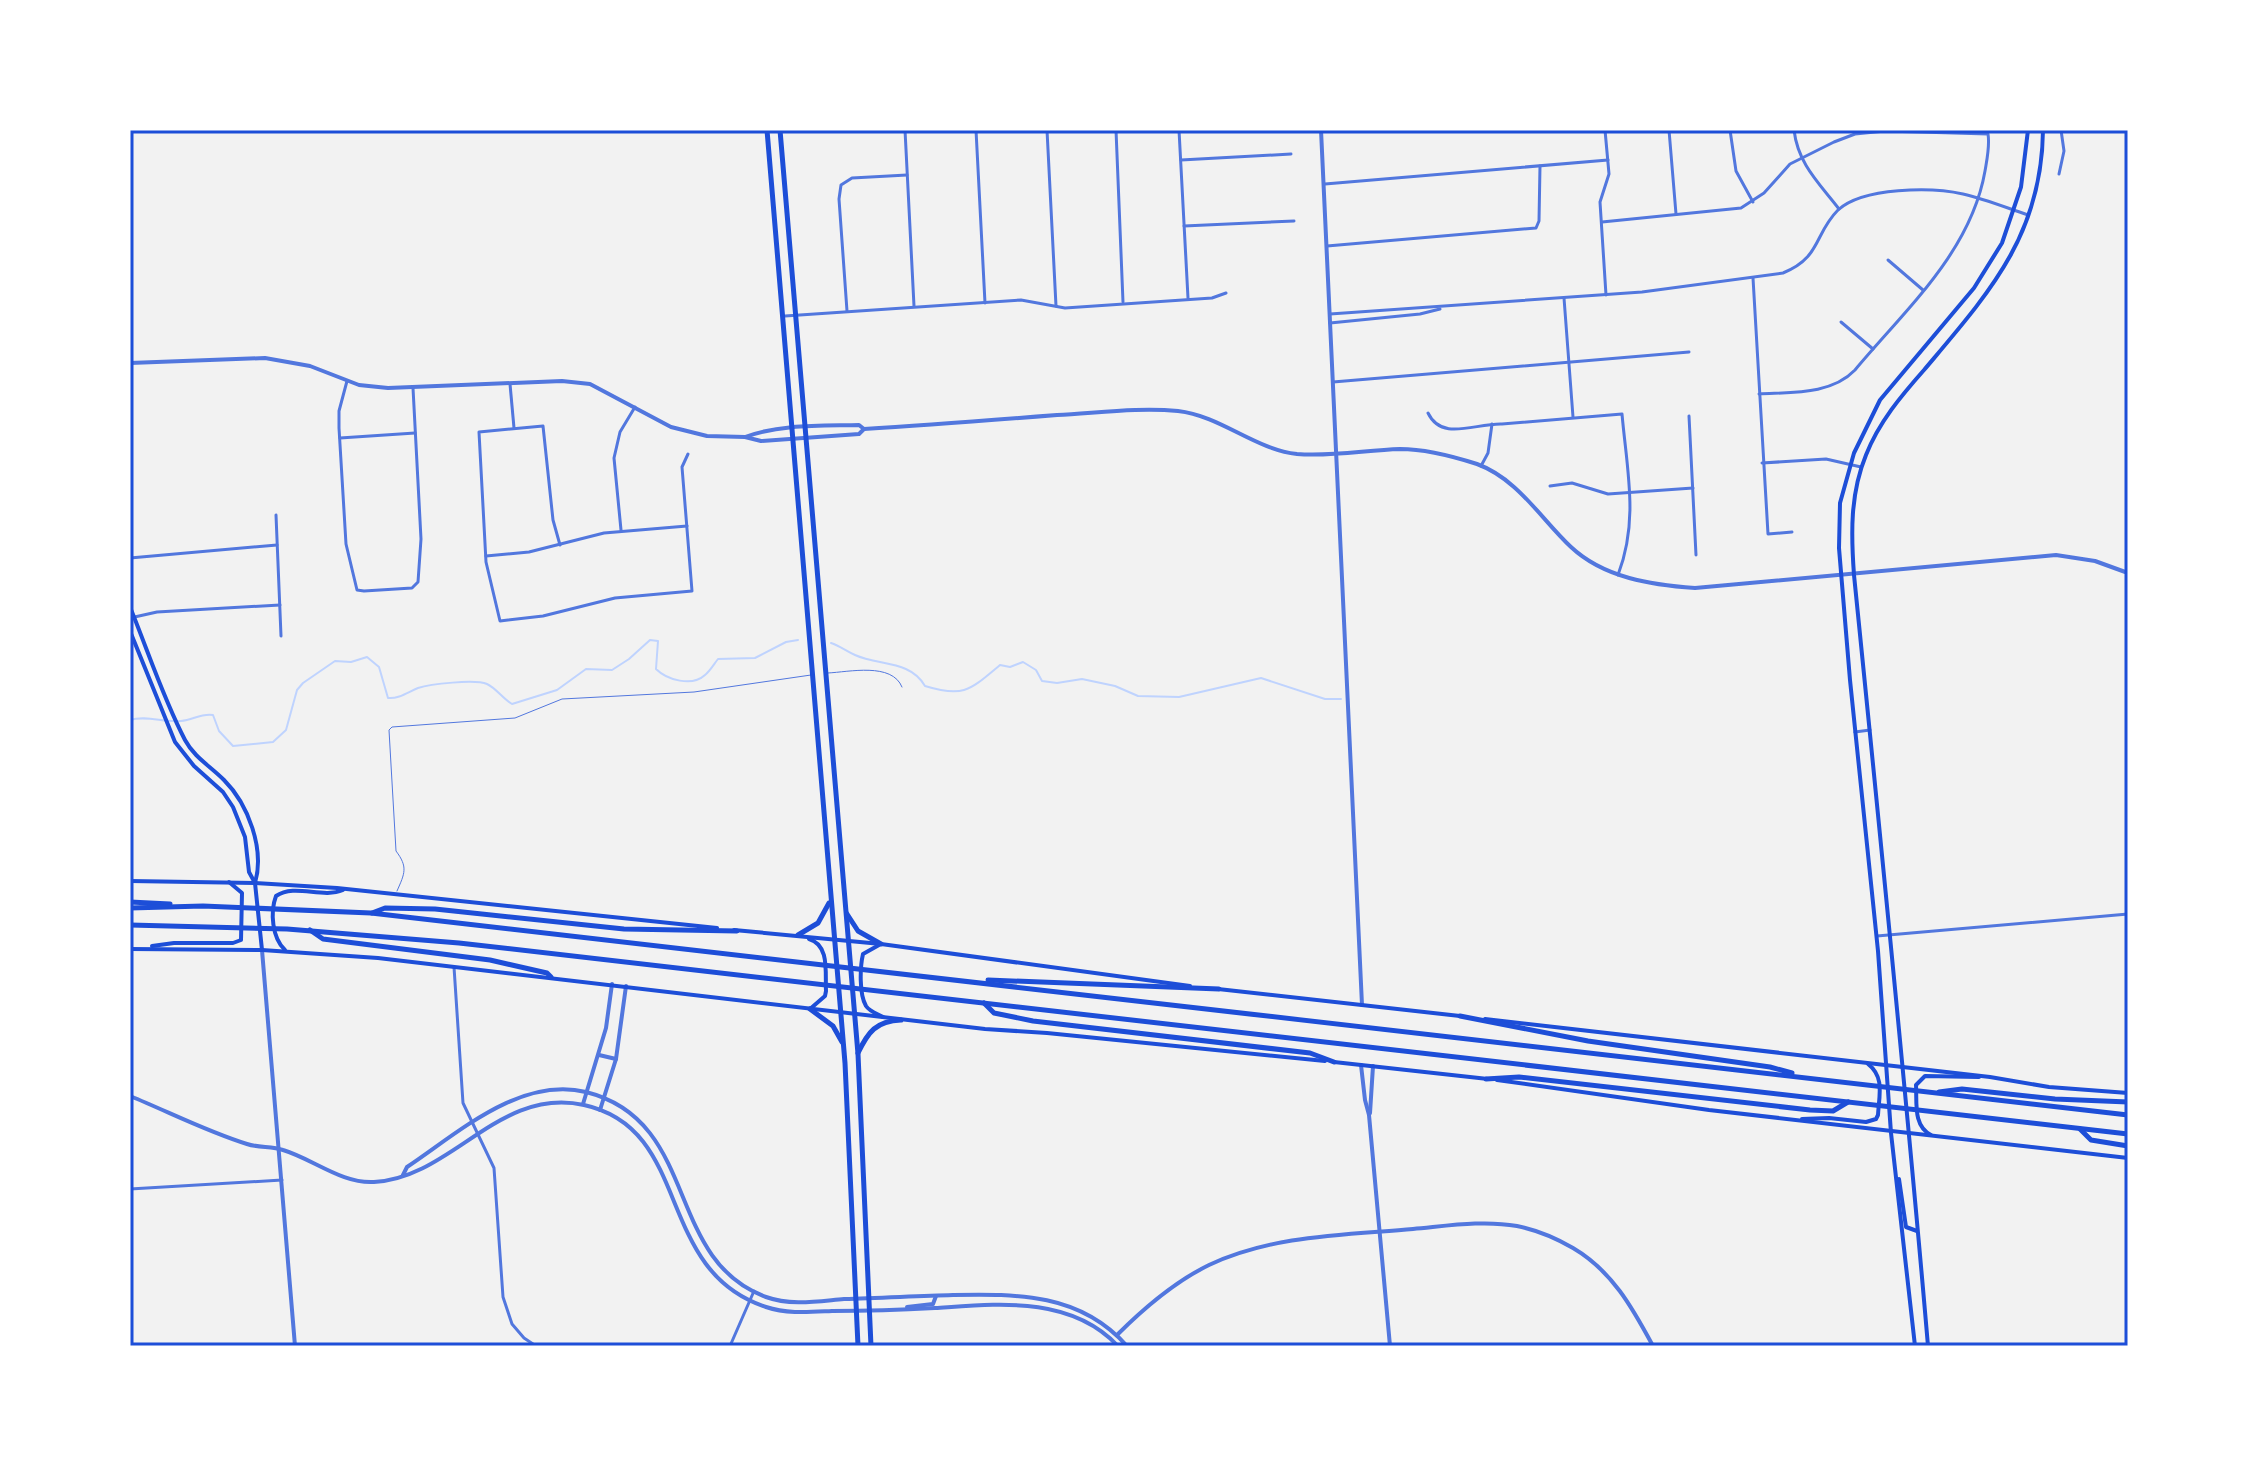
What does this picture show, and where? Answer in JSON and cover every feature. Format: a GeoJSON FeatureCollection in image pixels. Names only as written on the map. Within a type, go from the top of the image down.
{"type":"FeatureCollection","features":[{"type":"Feature","properties":{"kind":"highway"},"geometry":{"type":"LineString","coordinates":[[767,130],[843,1046],[858,1346]]}},
{"type":"Feature","properties":{"kind":"highway"},"geometry":{"type":"LineString","coordinates":[[780,130],[858,1054],[871,1346]]}},
{"type":"Feature","properties":{"kind":"highway"},"geometry":{"type":"LineString","coordinates":[[825,820],[838,818]]}},
{"type":"Feature","properties":{"kind":"highway"},"geometry":{"type":"LineString","coordinates":[[798,935],[818,923],[830,898]]}},
{"type":"Feature","properties":{"kind":"highway"},"geometry":{"type":"LineString","coordinates":[[130,902],[371,913],[2128,1115]]}},
{"type":"Feature","properties":{"kind":"highway"},"geometry":{"type":"LineString","coordinates":[[130,908],[203,906]]}},
{"type":"Feature","properties":{"kind":"highway"},"geometry":{"type":"LineString","coordinates":[[371,913],[385,908],[435,909],[624,929],[737,931]]}},
{"type":"Feature","properties":{"kind":"highway"},"geometry":{"type":"LineString","coordinates":[[845,909],[858,931],[881,944]]}},
{"type":"Feature","properties":{"kind":"highway"},"geometry":{"type":"LineString","coordinates":[[130,925],[309,930],[469,944],[2128,1134]]}},
{"type":"Feature","properties":{"kind":"highway"},"geometry":{"type":"LineString","coordinates":[[309,930],[323,939],[490,960],[547,973],[551,977]]}},
{"type":"Feature","properties":{"kind":"highway"},"geometry":{"type":"LineString","coordinates":[[950,979],[1219,989]]}},
{"type":"Feature","properties":{"kind":"highway"},"geometry":{"type":"LineString","coordinates":[[984,1003],[994,1013],[1033,1021],[1310,1053],[1334,1062]]}},
{"type":"Feature","properties":{"kind":"highway"},"geometry":{"type":"LineString","coordinates":[[810,1009],[833,1026],[843,1046]]}},
{"type":"Feature","properties":{"kind":"highway"},"geometry":{"type":"LineString","coordinates":[[1460,1016],[1588,1041],[1770,1067],[1808,1078]]}},
{"type":"Feature","properties":{"kind":"highway"},"geometry":{"type":"LineString","coordinates":[[858,1054],[874,1027],[901,1020]]}},
{"type":"Feature","properties":{"kind":"highway"},"geometry":{"type":"LineString","coordinates":[[1486,1079],[1519,1077],[1810,1110],[1833,1111],[1848,1102]]}},
{"type":"Feature","properties":{"kind":"highway"},"geometry":{"type":"LineString","coordinates":[[1926,1093],[1962,1089],[2055,1099],[2128,1102]]}},
{"type":"Feature","properties":{"kind":"highway"},"geometry":{"type":"LineString","coordinates":[[2079,1128],[2091,1140],[2128,1146]]}},
{"type":"Feature","properties":{"kind":"main road"},"geometry":{"type":"LineString","coordinates":[[1915,1346],[1891,1133],[1839,513],[1850,463],[1880,400],[1985,273],[2002,243],[2015,211],[2024,174],[2028,130]]}},
{"type":"Feature","properties":{"kind":"main road"},"geometry":{"type":"LineString","coordinates":[[1928,1346],[1904,1068],[1854,575],[1852,510],[1861,467],[1889,412],[1977,309],[2004,270],[2028,215],[2039,171],[2043,130]]}},
{"type":"Feature","properties":{"kind":"main road"},"geometry":{"type":"LineString","coordinates":[[1939,330],[1950,339]]}},
{"type":"Feature","properties":{"kind":"main road"},"geometry":{"type":"LineString","coordinates":[[130,607],[182,733],[193,752],[226,782],[239,799],[254,837],[262,950]]}},
{"type":"Feature","properties":{"kind":"main road"},"geometry":{"type":"LineString","coordinates":[[130,631],[170,730],[188,759],[219,788],[233,807],[245,837],[249,872],[255,883]]}},
{"type":"Feature","properties":{"kind":"main road"},"geometry":{"type":"LineString","coordinates":[[140,656],[148,652]]}},
{"type":"Feature","properties":{"kind":"main road"},"geometry":{"type":"LineString","coordinates":[[233,807],[239,799]]}},
{"type":"Feature","properties":{"kind":"main road"},"geometry":{"type":"LineString","coordinates":[[130,881],[255,883],[345,889],[798,935],[1219,989],[1865,1062],[2049,1087],[2128,1093]]}},
{"type":"Feature","properties":{"kind":"main road"},"geometry":{"type":"LineString","coordinates":[[130,949],[168,943],[233,943],[241,940],[242,893],[228,882]]}},
{"type":"Feature","properties":{"kind":"main road"},"geometry":{"type":"LineString","coordinates":[[287,952],[275,936],[273,903],[276,896],[288,890],[334,894],[345,889]]}},
{"type":"Feature","properties":{"kind":"main road"},"geometry":{"type":"LineString","coordinates":[[798,935],[816,941],[824,954],[826,993],[810,1009]]}},
{"type":"Feature","properties":{"kind":"main road"},"geometry":{"type":"LineString","coordinates":[[881,944],[865,952],[861,966],[865,1004],[886,1018]]}},
{"type":"Feature","properties":{"kind":"main road"},"geometry":{"type":"LineString","coordinates":[[141,948],[262,950],[378,958],[854,1015],[1373,1066],[1891,1133],[2128,1158]]}},
{"type":"Feature","properties":{"kind":"main road"},"geometry":{"type":"LineString","coordinates":[[1792,1119],[1829,1118],[1866,1122],[1876,1119],[1880,1079],[1876,1070],[1865,1062]]}},
{"type":"Feature","properties":{"kind":"main road"},"geometry":{"type":"LineString","coordinates":[[1935,1136],[1919,1124],[1916,1085],[1919,1080],[1925,1076],[1961,1079],[1990,1077]]}},
{"type":"Feature","properties":{"kind":"main road"},"geometry":{"type":"LineString","coordinates":[[1896,1169],[1906,1227],[1917,1231]]}},
{"type":"Feature","properties":{"kind":"main road"},"geometry":{"type":"LineString","coordinates":[[1913,1325],[1926,1324]]}},
{"type":"Feature","properties":{"kind":"street"},"geometry":{"type":"LineString","coordinates":[[905,130],[914,308]]}},
{"type":"Feature","properties":{"kind":"street"},"geometry":{"type":"LineString","coordinates":[[976,130],[985,303]]}},
{"type":"Feature","properties":{"kind":"street"},"geometry":{"type":"LineString","coordinates":[[1047,130],[1056,307]]}},
{"type":"Feature","properties":{"kind":"street"},"geometry":{"type":"LineString","coordinates":[[1116,130],[1124,304]]}},
{"type":"Feature","properties":{"kind":"street"},"geometry":{"type":"LineString","coordinates":[[1179,130],[1188,300]]}},
{"type":"Feature","properties":{"kind":"street"},"geometry":{"type":"LineString","coordinates":[[1321,130],[1362,1005]]}},
{"type":"Feature","properties":{"kind":"street"},"geometry":{"type":"LineString","coordinates":[[1605,130],[1609,174],[1600,202],[1606,295]]}},
{"type":"Feature","properties":{"kind":"street"},"geometry":{"type":"LineString","coordinates":[[1669,130],[1676,215]]}},
{"type":"Feature","properties":{"kind":"street"},"geometry":{"type":"LineString","coordinates":[[1730,130],[1736,171],[1753,202]]}},
{"type":"Feature","properties":{"kind":"street"},"geometry":{"type":"LineString","coordinates":[[1794,130],[1800,158],[1839,209]]}},
{"type":"Feature","properties":{"kind":"street"},"geometry":{"type":"LineString","coordinates":[[2059,174],[2064,151],[2061,130]]}},
{"type":"Feature","properties":{"kind":"street"},"geometry":{"type":"LineString","coordinates":[[1602,222],[1730,210],[1753,202],[1800,158],[1855,134],[1885,131],[1988,134],[1984,177],[1959,242],[1923,290],[1849,377],[1833,386],[1759,394]]}},
{"type":"Feature","properties":{"kind":"street"},"geometry":{"type":"LineString","coordinates":[[1181,160],[1291,154]]}},
{"type":"Feature","properties":{"kind":"street"},"geometry":{"type":"LineString","coordinates":[[1324,185],[1608,160]]}},
{"type":"Feature","properties":{"kind":"street"},"geometry":{"type":"LineString","coordinates":[[1327,246],[1536,228],[1540,166]]}},
{"type":"Feature","properties":{"kind":"street"},"geometry":{"type":"LineString","coordinates":[[847,312],[839,199],[841,185],[852,178],[907,175]]}},
{"type":"Feature","properties":{"kind":"street"},"geometry":{"type":"LineString","coordinates":[[1330,314],[1606,295],[1783,273],[1801,264],[1812,252],[1839,209],[1856,198],[1877,192],[1950,192],[2028,215]]}},
{"type":"Feature","properties":{"kind":"street"},"geometry":{"type":"LineString","coordinates":[[1184,226],[1294,221]]}},
{"type":"Feature","properties":{"kind":"street"},"geometry":{"type":"LineString","coordinates":[[1888,260],[1923,290]]}},
{"type":"Feature","properties":{"kind":"street"},"geometry":{"type":"LineString","coordinates":[[1753,278],[1768,534],[1792,532]]}},
{"type":"Feature","properties":{"kind":"street"},"geometry":{"type":"LineString","coordinates":[[783,316],[1025,300],[1056,307],[1124,304],[1212,298],[1226,293]]}},
{"type":"Feature","properties":{"kind":"street"},"geometry":{"type":"LineString","coordinates":[[1564,298],[1573,418]]}},
{"type":"Feature","properties":{"kind":"street"},"geometry":{"type":"LineString","coordinates":[[1330,323],[1420,314],[1443,307]]}},
{"type":"Feature","properties":{"kind":"street"},"geometry":{"type":"LineString","coordinates":[[1841,322],[1873,349]]}},
{"type":"Feature","properties":{"kind":"street"},"geometry":{"type":"LineString","coordinates":[[1333,382],[1689,352]]}},
{"type":"Feature","properties":{"kind":"street"},"geometry":{"type":"LineString","coordinates":[[130,363],[265,358],[302,364],[347,381],[374,387],[562,381],[590,384],[671,427],[707,436],[745,437],[761,441],[859,434],[864,429],[1181,411],[1205,417],[1275,450],[1298,454],[1420,450],[1481,466],[1527,499],[1574,550],[1618,575],[1662,586],[1695,588],[2056,555],[2095,561],[2128,573]]}},
{"type":"Feature","properties":{"kind":"street"},"geometry":{"type":"LineString","coordinates":[[347,381],[339,411],[340,438],[346,544],[357,590],[416,587],[421,539],[413,388]]}},
{"type":"Feature","properties":{"kind":"street"},"geometry":{"type":"LineString","coordinates":[[510,384],[514,429]]}},
{"type":"Feature","properties":{"kind":"street"},"geometry":{"type":"LineString","coordinates":[[621,531],[614,458],[620,432],[635,407]]}},
{"type":"Feature","properties":{"kind":"street"},"geometry":{"type":"LineString","coordinates":[[1428,413],[1433,424],[1442,429],[1622,414],[1631,529],[1628,551],[1618,575]]}},
{"type":"Feature","properties":{"kind":"street"},"geometry":{"type":"LineString","coordinates":[[1689,416],[1696,555]]}},
{"type":"Feature","properties":{"kind":"street"},"geometry":{"type":"LineString","coordinates":[[1481,466],[1488,453],[1492,424]]}},
{"type":"Feature","properties":{"kind":"street"},"geometry":{"type":"LineString","coordinates":[[745,437],[760,431],[793,428],[859,425],[864,429]]}},
{"type":"Feature","properties":{"kind":"street"},"geometry":{"type":"LineString","coordinates":[[560,545],[553,520],[543,426],[479,432],[486,556],[500,621],[543,616],[615,598],[692,591],[682,467],[688,454]]}},
{"type":"Feature","properties":{"kind":"street"},"geometry":{"type":"LineString","coordinates":[[340,438],[415,433]]}},
{"type":"Feature","properties":{"kind":"street"},"geometry":{"type":"LineString","coordinates":[[1762,463],[1826,459],[1861,467]]}},
{"type":"Feature","properties":{"kind":"street"},"geometry":{"type":"LineString","coordinates":[[1550,486],[1572,483],[1608,494],[1693,488]]}},
{"type":"Feature","properties":{"kind":"street"},"geometry":{"type":"LineString","coordinates":[[276,515],[281,636]]}},
{"type":"Feature","properties":{"kind":"street"},"geometry":{"type":"LineString","coordinates":[[486,556],[529,552],[621,531],[687,526]]}},
{"type":"Feature","properties":{"kind":"street"},"geometry":{"type":"LineString","coordinates":[[130,558],[277,545]]}},
{"type":"Feature","properties":{"kind":"street"},"geometry":{"type":"LineString","coordinates":[[132,617],[157,612],[280,605]]}},
{"type":"Feature","properties":{"kind":"street"},"geometry":{"type":"LineString","coordinates":[[1855,732],[1870,730]]}},
{"type":"Feature","properties":{"kind":"street"},"geometry":{"type":"LineString","coordinates":[[1876,936],[2128,914]]}},
{"type":"Feature","properties":{"kind":"street"},"geometry":{"type":"LineString","coordinates":[[262,950],[295,1346]]}},
{"type":"Feature","properties":{"kind":"street"},"geometry":{"type":"LineString","coordinates":[[454,967],[463,1103],[495,1173],[506,1309],[517,1330],[536,1346]]}},
{"type":"Feature","properties":{"kind":"street"},"geometry":{"type":"LineString","coordinates":[[583,1104],[608,1019],[612,984]]}},
{"type":"Feature","properties":{"kind":"street"},"geometry":{"type":"LineString","coordinates":[[600,1110],[616,1059],[626,986]]}},
{"type":"Feature","properties":{"kind":"street"},"geometry":{"type":"LineString","coordinates":[[599,1055],[616,1059]]}},
{"type":"Feature","properties":{"kind":"street"},"geometry":{"type":"LineString","coordinates":[[1361,1065],[1369,1115],[1390,1346]]}},
{"type":"Feature","properties":{"kind":"street"},"geometry":{"type":"LineString","coordinates":[[1369,1115],[1373,1066]]}},
{"type":"Feature","properties":{"kind":"street"},"geometry":{"type":"LineString","coordinates":[[403,1175],[407,1167],[472,1123],[513,1100],[561,1090],[586,1093],[632,1115],[656,1140],[710,1255],[731,1277],[754,1291],[786,1302],[1035,1296],[1093,1318],[1127,1346]]}},
{"type":"Feature","properties":{"kind":"street"},"geometry":{"type":"LineString","coordinates":[[130,1096],[248,1145],[279,1149],[363,1182],[385,1181],[412,1174],[511,1113],[532,1105],[552,1102],[583,1104],[623,1122],[646,1145],[659,1166],[697,1255],[719,1281],[750,1301],[790,1312],[1008,1304],[1039,1306],[1087,1324],[1118,1346]]}},
{"type":"Feature","properties":{"kind":"street"},"geometry":{"type":"LineString","coordinates":[[130,1189],[282,1180]]}},
{"type":"Feature","properties":{"kind":"street"},"geometry":{"type":"LineString","coordinates":[[1112,1340],[1173,1286],[1227,1258],[1293,1240],[1482,1224],[1517,1226],[1543,1233],[1576,1249],[1604,1271],[1624,1294],[1653,1346]]}},
{"type":"Feature","properties":{"kind":"street"},"geometry":{"type":"LineString","coordinates":[[730,1346],[754,1291]]}},
{"type":"Feature","properties":{"kind":"street"},"geometry":{"type":"LineString","coordinates":[[1008,1304],[1009,1295]]}},
{"type":"Feature","properties":{"kind":"street"},"geometry":{"type":"LineString","coordinates":[[901,1310],[933,1304],[937,1296]]}},
{"type":"Feature","properties":{"kind":"lane"},"geometry":{"type":"LineString","coordinates":[[825,673],[879,671],[897,679],[902,687]]}},
{"type":"Feature","properties":{"kind":"lane"},"geometry":{"type":"LineString","coordinates":[[395,894],[406,872],[406,864],[396,851],[389,730],[392,727],[515,718],[562,699],[694,692],[813,675]]}},
{"type":"Feature","properties":{"kind":"waterway"},"geometry":{"type":"LineString","coordinates":[[130,720],[181,721],[213,715],[219,731],[233,746],[273,742],[286,730],[297,690],[335,661],[351,662],[367,657],[379,667],[388,698],[424,686],[473,682],[487,684],[512,704],[557,690],[586,669],[612,670],[650,640],[658,641],[656,669],[673,679],[687,681],[700,679],[718,659],[755,658],[786,642],[798,640]]}},
{"type":"Feature","properties":{"kind":"waterway"},"geometry":{"type":"LineString","coordinates":[[831,643],[855,655],[903,668],[925,686],[938,690],[966,689],[1000,665],[1010,667],[1023,662],[1036,670],[1042,681],[1057,683],[1082,679],[1115,686],[1138,696],[1179,697],[1261,678],[1325,699],[1341,699]]}}]}
